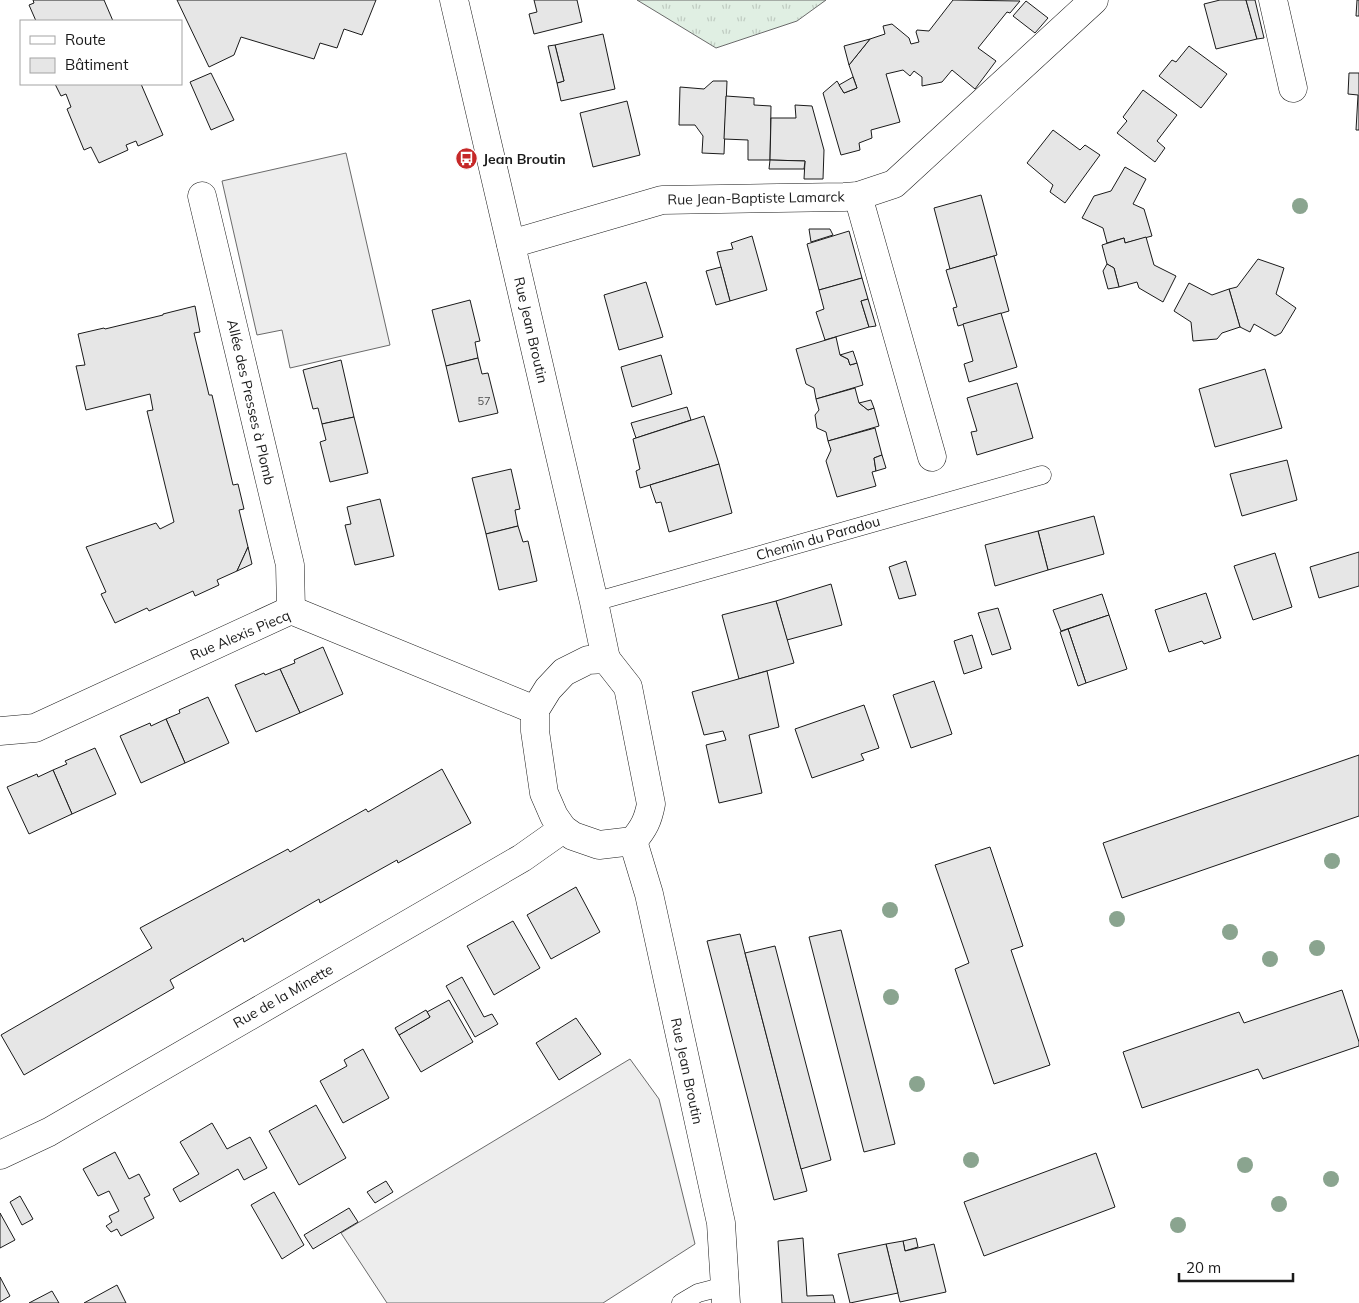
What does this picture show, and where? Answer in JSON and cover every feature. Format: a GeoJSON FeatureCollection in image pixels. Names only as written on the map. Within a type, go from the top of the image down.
{"type":"FeatureCollection","features":[{"type":"Feature","properties":{"kind":"street","name":"Rue Jean Broutin"},"geometry":{"type":"LineString","coordinates":[[454,0],[606,659]]}},
{"type":"Feature","properties":{"kind":"street","name":"Rue Jean-Baptiste Lamarck"},"geometry":{"type":"LineString","coordinates":[[511,244],[662,200],[858,196],[894,184],[1094,0]]}},
{"type":"Feature","properties":{"kind":"street"},"geometry":{"type":"LineString","coordinates":[[1273,0],[1292,88]]}},
{"type":"Feature","properties":{"kind":"street","name":"Allée des Presses à Plomb"},"geometry":{"type":"LineString","coordinates":[[202,196],[290,565],[291,610]]}},
{"type":"Feature","properties":{"kind":"street","name":"Rue Jean-Baptiste Lamarck"},"geometry":{"type":"LineString","coordinates":[[858,196],[932,457]]}},
{"type":"Feature","properties":{"kind":"street","name":"Rue Alexis Piecq"},"geometry":{"type":"LineString","coordinates":[[0,731],[35,728],[291,610],[535,710]]}},
{"type":"Feature","properties":{"kind":"street"},"geometry":{"type":"LineString","coordinates":[[606,659],[628,687],[650,804],[648,817],[643,829],[633,841],[599,845],[573,836],[563,829],[554,816],[544,793],[535,731],[535,710],[548,689],[564,672],[588,660],[606,659]]}},
{"type":"Feature","properties":{"kind":"street","name":"Rue de la Minette"},"geometry":{"type":"LineString","coordinates":[[0,1155],[49,1132],[522,858],[563,829]]}},
{"type":"Feature","properties":{"kind":"street","name":"Rue Jean Broutin"},"geometry":{"type":"LineString","coordinates":[[633,841],[649,894],[720,1223],[726,1294]]}},
{"type":"Feature","properties":{"kind":"lane","name":"Chemin du Paradou"},"geometry":{"type":"LineString","coordinates":[[594,602],[1042,475]]}},
{"type":"Feature","properties":{"kind":"lane"},"geometry":{"type":"LineString","coordinates":[[681,1303],[698,1293],[726,1294]]}},
{"type":"Feature","properties":{"kind":"green space"},"geometry":{"type":"Polygon","coordinates":[[[637,0],[826,0],[797,21],[716,48],[637,0]]]}},
{"type":"Feature","properties":{"kind":"shaded area"},"geometry":{"type":"Polygon","coordinates":[[[346,153],[390,345],[290,368],[282,330],[257,335],[222,181],[346,153]]]}},
{"type":"Feature","properties":{"kind":"shaded area"},"geometry":{"type":"Polygon","coordinates":[[[630,1059],[659,1099],[695,1244],[603,1303],[387,1303],[341,1233],[630,1059]]]}},
{"type":"Feature","properties":{"kind":"building"},"geometry":{"type":"Polygon","coordinates":[[[33,0],[104,0],[113,20],[36,20],[29,5],[34,3],[33,0]]]}},
{"type":"Feature","properties":{"kind":"building"},"geometry":{"type":"Polygon","coordinates":[[[177,0],[376,0],[362,35],[344,29],[337,48],[320,43],[314,59],[241,37],[234,55],[209,67],[177,0]]]}},
{"type":"Feature","properties":{"kind":"building"},"geometry":{"type":"Polygon","coordinates":[[[534,0],[577,0],[582,22],[534,34],[529,14],[537,12],[534,0]]]}},
{"type":"Feature","properties":{"kind":"building"},"geometry":{"type":"Polygon","coordinates":[[[953,0],[1020,1],[1010,13],[1007,12],[978,48],[996,61],[975,89],[952,70],[942,82],[922,86],[922,77],[914,71],[910,76],[903,70],[886,74],[900,122],[871,130],[872,138],[859,143],[860,150],[841,155],[823,93],[837,81],[844,93],[857,88],[849,65],[870,39],[885,34],[883,26],[892,24],[909,38],[911,44],[919,42],[917,30],[929,31],[953,0]]]}},
{"type":"Feature","properties":{"kind":"building"},"geometry":{"type":"Polygon","coordinates":[[[1220,0],[1246,0],[1257,39],[1216,49],[1204,4],[1220,0]]]}},
{"type":"Feature","properties":{"kind":"building"},"geometry":{"type":"Polygon","coordinates":[[[1246,0],[1255,0],[1264,38],[1257,39],[1246,0]]]}},
{"type":"Feature","properties":{"kind":"building"},"geometry":{"type":"Polygon","coordinates":[[[1357,0],[1359,0],[1359,16],[1356,16],[1357,0]]]}},
{"type":"Feature","properties":{"kind":"building"},"geometry":{"type":"Polygon","coordinates":[[[1026,1],[1048,18],[1035,33],[1013,16],[1026,1]]]}},
{"type":"Feature","properties":{"kind":"building"},"geometry":{"type":"Polygon","coordinates":[[[603,34],[615,89],[561,101],[557,83],[564,81],[555,45],[603,34]]]}},
{"type":"Feature","properties":{"kind":"building"},"geometry":{"type":"Polygon","coordinates":[[[870,39],[849,65],[844,46],[870,39]]]}},
{"type":"Feature","properties":{"kind":"building"},"geometry":{"type":"Polygon","coordinates":[[[555,45],[564,81],[557,83],[548,46],[555,45]]]}},
{"type":"Feature","properties":{"kind":"building"},"geometry":{"type":"Polygon","coordinates":[[[1189,46],[1227,74],[1201,108],[1159,76],[1172,60],[1176,62],[1189,46]]]}},
{"type":"Feature","properties":{"kind":"building"},"geometry":{"type":"Polygon","coordinates":[[[211,73],[234,120],[211,130],[190,82],[211,73]]]}},
{"type":"Feature","properties":{"kind":"building"},"geometry":{"type":"Polygon","coordinates":[[[1349,73],[1359,73],[1359,130],[1356,130],[1358,95],[1348,94],[1349,73]]]}},
{"type":"Feature","properties":{"kind":"building"},"geometry":{"type":"Polygon","coordinates":[[[853,77],[857,88],[844,93],[839,85],[853,77]]]}},
{"type":"Feature","properties":{"kind":"building"},"geometry":{"type":"Polygon","coordinates":[[[713,81],[727,81],[724,154],[702,153],[703,136],[695,125],[679,125],[680,87],[704,89],[713,81]]]}},
{"type":"Feature","properties":{"kind":"building"},"geometry":{"type":"Polygon","coordinates":[[[56,85],[141,85],[163,135],[138,146],[136,141],[126,145],[128,150],[99,163],[91,147],[84,150],[67,109],[71,107],[66,94],[61,96],[56,85]]]}},
{"type":"Feature","properties":{"kind":"building"},"geometry":{"type":"Polygon","coordinates":[[[1143,90],[1177,115],[1157,141],[1165,148],[1155,162],[1117,133],[1127,121],[1123,117],[1143,90]]]}},
{"type":"Feature","properties":{"kind":"building"},"geometry":{"type":"Polygon","coordinates":[[[726,96],[754,98],[754,105],[771,106],[770,160],[748,160],[748,140],[724,139],[726,96]]]}},
{"type":"Feature","properties":{"kind":"building"},"geometry":{"type":"Polygon","coordinates":[[[627,101],[640,155],[593,167],[580,113],[627,101]]]}},
{"type":"Feature","properties":{"kind":"building"},"geometry":{"type":"Polygon","coordinates":[[[795,105],[812,106],[824,150],[823,179],[804,179],[805,161],[770,160],[771,118],[796,118],[795,105]]]}},
{"type":"Feature","properties":{"kind":"building"},"geometry":{"type":"Polygon","coordinates":[[[1053,130],[1080,150],[1085,145],[1100,155],[1065,203],[1050,192],[1053,185],[1027,163],[1053,130]]]}},
{"type":"Feature","properties":{"kind":"building"},"geometry":{"type":"Polygon","coordinates":[[[770,160],[805,161],[804,169],[769,169],[770,160]]]}},
{"type":"Feature","properties":{"kind":"building"},"geometry":{"type":"Polygon","coordinates":[[[1125,167],[1146,179],[1133,204],[1144,209],[1152,236],[1125,243],[1124,238],[1107,243],[1103,228],[1082,218],[1094,196],[1111,191],[1125,167]]]}},
{"type":"Feature","properties":{"kind":"building"},"geometry":{"type":"Polygon","coordinates":[[[981,195],[997,255],[950,269],[934,208],[981,195]]]}},
{"type":"Feature","properties":{"kind":"building"},"geometry":{"type":"Polygon","coordinates":[[[809,229],[830,229],[833,235],[811,242],[809,229]]]}},
{"type":"Feature","properties":{"kind":"building"},"geometry":{"type":"Polygon","coordinates":[[[849,231],[862,278],[819,290],[807,244],[849,231]]]}},
{"type":"Feature","properties":{"kind":"building"},"geometry":{"type":"Polygon","coordinates":[[[752,236],[767,290],[730,301],[717,252],[733,249],[731,243],[752,236]]]}},
{"type":"Feature","properties":{"kind":"building"},"geometry":{"type":"Polygon","coordinates":[[[1146,237],[1154,265],[1176,276],[1163,302],[1139,288],[1137,282],[1119,287],[1114,268],[1107,264],[1102,245],[1124,238],[1125,243],[1146,237]]]}},
{"type":"Feature","properties":{"kind":"building"},"geometry":{"type":"Polygon","coordinates":[[[994,256],[1009,311],[958,326],[953,308],[957,307],[946,270],[994,256]]]}},
{"type":"Feature","properties":{"kind":"building"},"geometry":{"type":"Polygon","coordinates":[[[1258,259],[1284,268],[1276,294],[1296,308],[1281,333],[1275,336],[1254,324],[1250,332],[1240,327],[1229,289],[1237,287],[1258,259]]]}},
{"type":"Feature","properties":{"kind":"building"},"geometry":{"type":"Polygon","coordinates":[[[1107,264],[1114,268],[1119,287],[1108,289],[1103,271],[1107,264]]]}},
{"type":"Feature","properties":{"kind":"building"},"geometry":{"type":"Polygon","coordinates":[[[721,267],[730,301],[716,305],[706,271],[721,267]]]}},
{"type":"Feature","properties":{"kind":"building"},"geometry":{"type":"Polygon","coordinates":[[[862,278],[868,299],[861,301],[869,327],[825,340],[816,312],[824,309],[819,290],[862,278]]]}},
{"type":"Feature","properties":{"kind":"building"},"geometry":{"type":"Polygon","coordinates":[[[646,282],[663,337],[619,350],[604,295],[646,282]]]}},
{"type":"Feature","properties":{"kind":"building"},"geometry":{"type":"Polygon","coordinates":[[[1189,283],[1212,295],[1229,289],[1240,327],[1222,333],[1217,339],[1193,341],[1191,322],[1174,311],[1189,283]]]}},
{"type":"Feature","properties":{"kind":"building"},"geometry":{"type":"Polygon","coordinates":[[[868,299],[876,326],[869,327],[861,301],[868,299]]]}},
{"type":"Feature","properties":{"kind":"building"},"geometry":{"type":"Polygon","coordinates":[[[470,300],[480,341],[475,342],[478,358],[446,366],[432,310],[470,300]]]}},
{"type":"Feature","properties":{"kind":"building"},"geometry":{"type":"Polygon","coordinates":[[[195,306],[200,332],[194,333],[209,395],[212,395],[233,485],[238,484],[244,509],[239,510],[248,547],[237,571],[217,580],[219,585],[195,596],[193,591],[149,611],[147,608],[115,623],[101,594],[106,592],[86,547],[156,523],[160,529],[174,522],[147,411],[153,410],[150,394],[86,410],[76,366],[85,365],[78,334],[195,306]]]}},
{"type":"Feature","properties":{"kind":"building"},"geometry":{"type":"Polygon","coordinates":[[[1001,313],[1017,367],[969,382],[964,364],[973,361],[963,324],[1001,313]]]}},
{"type":"Feature","properties":{"kind":"building"},"geometry":{"type":"Polygon","coordinates":[[[836,337],[840,355],[848,359],[850,365],[857,363],[863,385],[816,399],[814,388],[806,384],[796,349],[836,337]]]}},
{"type":"Feature","properties":{"kind":"building"},"geometry":{"type":"Polygon","coordinates":[[[853,351],[857,363],[850,365],[848,359],[840,355],[853,351]]]}},
{"type":"Feature","properties":{"kind":"building"},"geometry":{"type":"Polygon","coordinates":[[[661,355],[672,394],[632,407],[621,367],[661,355]]]}},
{"type":"Feature","properties":{"kind":"building"},"geometry":{"type":"Polygon","coordinates":[[[478,358],[482,374],[488,373],[498,413],[459,422],[446,366],[478,358]]]}},
{"type":"Feature","properties":{"kind":"building"},"geometry":{"type":"Polygon","coordinates":[[[341,360],[354,417],[322,424],[318,408],[313,409],[303,370],[341,360]]]}},
{"type":"Feature","properties":{"kind":"building"},"geometry":{"type":"Polygon","coordinates":[[[1265,369],[1282,428],[1215,447],[1199,389],[1265,369]]]}},
{"type":"Feature","properties":{"kind":"building"},"geometry":{"type":"Polygon","coordinates":[[[1017,383],[1033,438],[977,455],[971,432],[977,431],[967,398],[1017,383]]]}},
{"type":"Feature","properties":{"kind":"building"},"geometry":{"type":"Polygon","coordinates":[[[855,388],[859,403],[868,410],[874,408],[879,426],[828,441],[826,432],[817,428],[815,415],[819,410],[816,399],[855,388]]]}},
{"type":"Feature","properties":{"kind":"building"},"geometry":{"type":"Polygon","coordinates":[[[871,400],[874,408],[868,410],[859,403],[871,400]]]}},
{"type":"Feature","properties":{"kind":"building"},"geometry":{"type":"Polygon","coordinates":[[[687,407],[691,420],[636,438],[631,423],[687,407]]]}},
{"type":"Feature","properties":{"kind":"building"},"geometry":{"type":"Polygon","coordinates":[[[704,416],[719,464],[640,488],[636,471],[640,469],[633,439],[704,416]]]}},
{"type":"Feature","properties":{"kind":"building"},"geometry":{"type":"Polygon","coordinates":[[[354,417],[368,473],[330,482],[320,442],[326,440],[322,424],[354,417]]]}},
{"type":"Feature","properties":{"kind":"building"},"geometry":{"type":"Polygon","coordinates":[[[875,428],[882,455],[874,458],[876,471],[872,472],[876,486],[837,497],[826,461],[831,450],[828,441],[875,428]]]}},
{"type":"Feature","properties":{"kind":"building"},"geometry":{"type":"Polygon","coordinates":[[[882,455],[886,468],[876,471],[874,458],[882,455]]]}},
{"type":"Feature","properties":{"kind":"building"},"geometry":{"type":"Polygon","coordinates":[[[1287,460],[1297,500],[1242,516],[1230,474],[1287,460]]]}},
{"type":"Feature","properties":{"kind":"building"},"geometry":{"type":"Polygon","coordinates":[[[719,464],[732,513],[669,532],[661,502],[656,503],[650,485],[719,464]]]}},
{"type":"Feature","properties":{"kind":"building"},"geometry":{"type":"Polygon","coordinates":[[[511,469],[520,509],[515,510],[518,526],[486,534],[472,478],[511,469]]]}},
{"type":"Feature","properties":{"kind":"building"},"geometry":{"type":"Polygon","coordinates":[[[380,499],[394,556],[355,565],[345,525],[351,524],[347,507],[380,499]]]}},
{"type":"Feature","properties":{"kind":"building"},"geometry":{"type":"Polygon","coordinates":[[[1094,516],[1104,554],[1048,570],[1038,531],[1094,516]]]}},
{"type":"Feature","properties":{"kind":"building"},"geometry":{"type":"Polygon","coordinates":[[[518,526],[523,542],[528,541],[537,581],[499,590],[486,534],[518,526]]]}},
{"type":"Feature","properties":{"kind":"building"},"geometry":{"type":"Polygon","coordinates":[[[1038,531],[1048,570],[995,586],[985,545],[1038,531]]]}},
{"type":"Feature","properties":{"kind":"building"},"geometry":{"type":"Polygon","coordinates":[[[248,547],[252,564],[237,571],[248,547]]]}},
{"type":"Feature","properties":{"kind":"building"},"geometry":{"type":"Polygon","coordinates":[[[1359,552],[1359,586],[1319,598],[1310,567],[1359,552]]]}},
{"type":"Feature","properties":{"kind":"building"},"geometry":{"type":"Polygon","coordinates":[[[1275,553],[1292,607],[1253,620],[1234,566],[1275,553]]]}},
{"type":"Feature","properties":{"kind":"building"},"geometry":{"type":"Polygon","coordinates":[[[906,561],[916,595],[899,599],[889,567],[906,561]]]}},
{"type":"Feature","properties":{"kind":"building"},"geometry":{"type":"Polygon","coordinates":[[[831,584],[842,625],[787,640],[776,601],[831,584]]]}},
{"type":"Feature","properties":{"kind":"building"},"geometry":{"type":"Polygon","coordinates":[[[1206,593],[1221,638],[1204,644],[1202,641],[1169,652],[1155,610],[1206,593]]]}},
{"type":"Feature","properties":{"kind":"building"},"geometry":{"type":"Polygon","coordinates":[[[1102,594],[1109,615],[1061,631],[1053,610],[1102,594]]]}},
{"type":"Feature","properties":{"kind":"building"},"geometry":{"type":"Polygon","coordinates":[[[776,601],[794,663],[739,679],[722,615],[776,601]]]}},
{"type":"Feature","properties":{"kind":"building"},"geometry":{"type":"Polygon","coordinates":[[[998,608],[1011,649],[992,655],[978,613],[998,608]]]}},
{"type":"Feature","properties":{"kind":"building"},"geometry":{"type":"Polygon","coordinates":[[[1109,615],[1127,669],[1086,683],[1068,629],[1109,615]]]}},
{"type":"Feature","properties":{"kind":"building"},"geometry":{"type":"Polygon","coordinates":[[[1068,629],[1086,683],[1078,686],[1060,632],[1068,629]]]}},
{"type":"Feature","properties":{"kind":"building"},"geometry":{"type":"Polygon","coordinates":[[[972,635],[982,668],[964,674],[954,641],[972,635]]]}},
{"type":"Feature","properties":{"kind":"building"},"geometry":{"type":"Polygon","coordinates":[[[323,647],[343,694],[300,713],[280,669],[295,663],[294,660],[323,647]]]}},
{"type":"Feature","properties":{"kind":"building"},"geometry":{"type":"Polygon","coordinates":[[[280,669],[300,713],[256,732],[235,685],[264,673],[265,675],[280,669]]]}},
{"type":"Feature","properties":{"kind":"building"},"geometry":{"type":"Polygon","coordinates":[[[767,671],[779,727],[749,735],[762,793],[719,803],[706,745],[726,740],[723,731],[704,735],[692,692],[767,671]]]}},
{"type":"Feature","properties":{"kind":"building"},"geometry":{"type":"Polygon","coordinates":[[[934,681],[952,734],[911,748],[893,695],[934,681]]]}},
{"type":"Feature","properties":{"kind":"building"},"geometry":{"type":"Polygon","coordinates":[[[208,697],[229,743],[185,763],[166,719],[180,713],[179,710],[208,697]]]}},
{"type":"Feature","properties":{"kind":"building"},"geometry":{"type":"Polygon","coordinates":[[[864,705],[879,748],[861,754],[864,760],[812,778],[795,729],[864,705]]]}},
{"type":"Feature","properties":{"kind":"building"},"geometry":{"type":"Polygon","coordinates":[[[166,719],[185,763],[141,783],[120,736],[150,723],[151,726],[166,719]]]}},
{"type":"Feature","properties":{"kind":"building"},"geometry":{"type":"Polygon","coordinates":[[[95,748],[116,794],[72,814],[53,770],[67,764],[65,761],[95,748]]]}},
{"type":"Feature","properties":{"kind":"building"},"geometry":{"type":"Polygon","coordinates":[[[1359,755],[1359,816],[1122,898],[1103,843],[1359,755]]]}},
{"type":"Feature","properties":{"kind":"building"},"geometry":{"type":"Polygon","coordinates":[[[442,769],[471,823],[398,863],[397,860],[320,903],[319,899],[244,942],[243,938],[170,980],[174,988],[24,1075],[1,1035],[152,948],[140,928],[288,849],[290,852],[366,809],[368,812],[442,769]]]}},
{"type":"Feature","properties":{"kind":"building"},"geometry":{"type":"Polygon","coordinates":[[[53,770],[72,814],[29,834],[7,787],[37,774],[38,777],[53,770]]]}},
{"type":"Feature","properties":{"kind":"building"},"geometry":{"type":"Polygon","coordinates":[[[990,847],[1023,946],[1011,950],[1050,1065],[994,1084],[955,969],[969,963],[935,865],[990,847]]]}},
{"type":"Feature","properties":{"kind":"building"},"geometry":{"type":"Polygon","coordinates":[[[576,887],[600,932],[551,959],[527,915],[576,887]]]}},
{"type":"Feature","properties":{"kind":"building"},"geometry":{"type":"Polygon","coordinates":[[[513,921],[540,968],[494,995],[467,946],[513,921]]]}},
{"type":"Feature","properties":{"kind":"building"},"geometry":{"type":"Polygon","coordinates":[[[841,930],[895,1144],[864,1152],[809,937],[841,930]]]}},
{"type":"Feature","properties":{"kind":"building"},"geometry":{"type":"Polygon","coordinates":[[[740,934],[807,1191],[774,1200],[707,941],[740,934]]]}},
{"type":"Feature","properties":{"kind":"building"},"geometry":{"type":"Polygon","coordinates":[[[775,946],[831,1160],[801,1169],[745,953],[775,946]]]}},
{"type":"Feature","properties":{"kind":"building"},"geometry":{"type":"Polygon","coordinates":[[[462,977],[484,1017],[492,1014],[498,1024],[475,1037],[446,986],[462,977]]]}},
{"type":"Feature","properties":{"kind":"building"},"geometry":{"type":"Polygon","coordinates":[[[1342,990],[1359,1046],[1263,1079],[1258,1069],[1142,1108],[1123,1052],[1239,1012],[1244,1023],[1342,990]]]}},
{"type":"Feature","properties":{"kind":"building"},"geometry":{"type":"Polygon","coordinates":[[[449,1000],[473,1042],[421,1072],[399,1035],[430,1017],[427,1012],[449,1000]]]}},
{"type":"Feature","properties":{"kind":"building"},"geometry":{"type":"Polygon","coordinates":[[[426,1010],[430,1017],[399,1035],[395,1028],[426,1010]]]}},
{"type":"Feature","properties":{"kind":"building"},"geometry":{"type":"Polygon","coordinates":[[[576,1018],[601,1054],[559,1080],[536,1043],[576,1018]]]}},
{"type":"Feature","properties":{"kind":"building"},"geometry":{"type":"Polygon","coordinates":[[[363,1049],[389,1098],[343,1123],[320,1081],[347,1066],[344,1060],[363,1049]]]}},
{"type":"Feature","properties":{"kind":"building"},"geometry":{"type":"Polygon","coordinates":[[[316,1105],[346,1158],[299,1185],[269,1131],[316,1105]]]}},
{"type":"Feature","properties":{"kind":"building"},"geometry":{"type":"Polygon","coordinates":[[[212,1123],[227,1149],[250,1137],[267,1168],[244,1180],[238,1169],[180,1202],[173,1189],[199,1174],[180,1142],[212,1123]]]}},
{"type":"Feature","properties":{"kind":"building"},"geometry":{"type":"Polygon","coordinates":[[[115,1152],[129,1179],[139,1174],[150,1195],[144,1198],[154,1218],[121,1236],[117,1229],[111,1232],[106,1226],[112,1222],[109,1216],[119,1211],[109,1191],[98,1196],[83,1169],[115,1152]]]}},
{"type":"Feature","properties":{"kind":"building"},"geometry":{"type":"Polygon","coordinates":[[[1096,1153],[1115,1207],[984,1256],[964,1202],[1096,1153]]]}},
{"type":"Feature","properties":{"kind":"building"},"geometry":{"type":"Polygon","coordinates":[[[386,1181],[393,1192],[375,1203],[367,1192],[386,1181]]]}},
{"type":"Feature","properties":{"kind":"building"},"geometry":{"type":"Polygon","coordinates":[[[274,1192],[304,1245],[282,1259],[251,1205],[274,1192]]]}},
{"type":"Feature","properties":{"kind":"building"},"geometry":{"type":"Polygon","coordinates":[[[20,1196],[33,1219],[22,1225],[10,1202],[20,1196]]]}},
{"type":"Feature","properties":{"kind":"building"},"geometry":{"type":"Polygon","coordinates":[[[349,1208],[358,1222],[313,1249],[304,1235],[349,1208]]]}},
{"type":"Feature","properties":{"kind":"building"},"geometry":{"type":"Polygon","coordinates":[[[0,1213],[15,1240],[0,1248],[0,1213]]]}},
{"type":"Feature","properties":{"kind":"building"},"geometry":{"type":"Polygon","coordinates":[[[803,1238],[807,1296],[833,1295],[835,1303],[782,1303],[778,1241],[803,1238]]]}},
{"type":"Feature","properties":{"kind":"building"},"geometry":{"type":"Polygon","coordinates":[[[916,1238],[918,1247],[905,1251],[903,1241],[916,1238]]]}},
{"type":"Feature","properties":{"kind":"building"},"geometry":{"type":"Polygon","coordinates":[[[903,1241],[905,1251],[934,1244],[946,1292],[900,1302],[886,1244],[903,1241]]]}},
{"type":"Feature","properties":{"kind":"building"},"geometry":{"type":"Polygon","coordinates":[[[886,1244],[898,1293],[850,1303],[838,1254],[886,1244]]]}},
{"type":"Feature","properties":{"kind":"building"},"geometry":{"type":"Polygon","coordinates":[[[0,1277],[10,1296],[0,1302],[0,1277]]]}},
{"type":"Feature","properties":{"kind":"building"},"geometry":{"type":"Polygon","coordinates":[[[117,1285],[126,1303],[84,1303],[117,1285]]]}},
{"type":"Feature","properties":{"kind":"building"},"geometry":{"type":"Polygon","coordinates":[[[52,1291],[59,1303],[29,1303],[52,1291]]]}},
{"type":"Feature","properties":{"kind":"place","name":"Jean Broutin"},"geometry":{"type":"Point","coordinates":[467,159]}}]}
